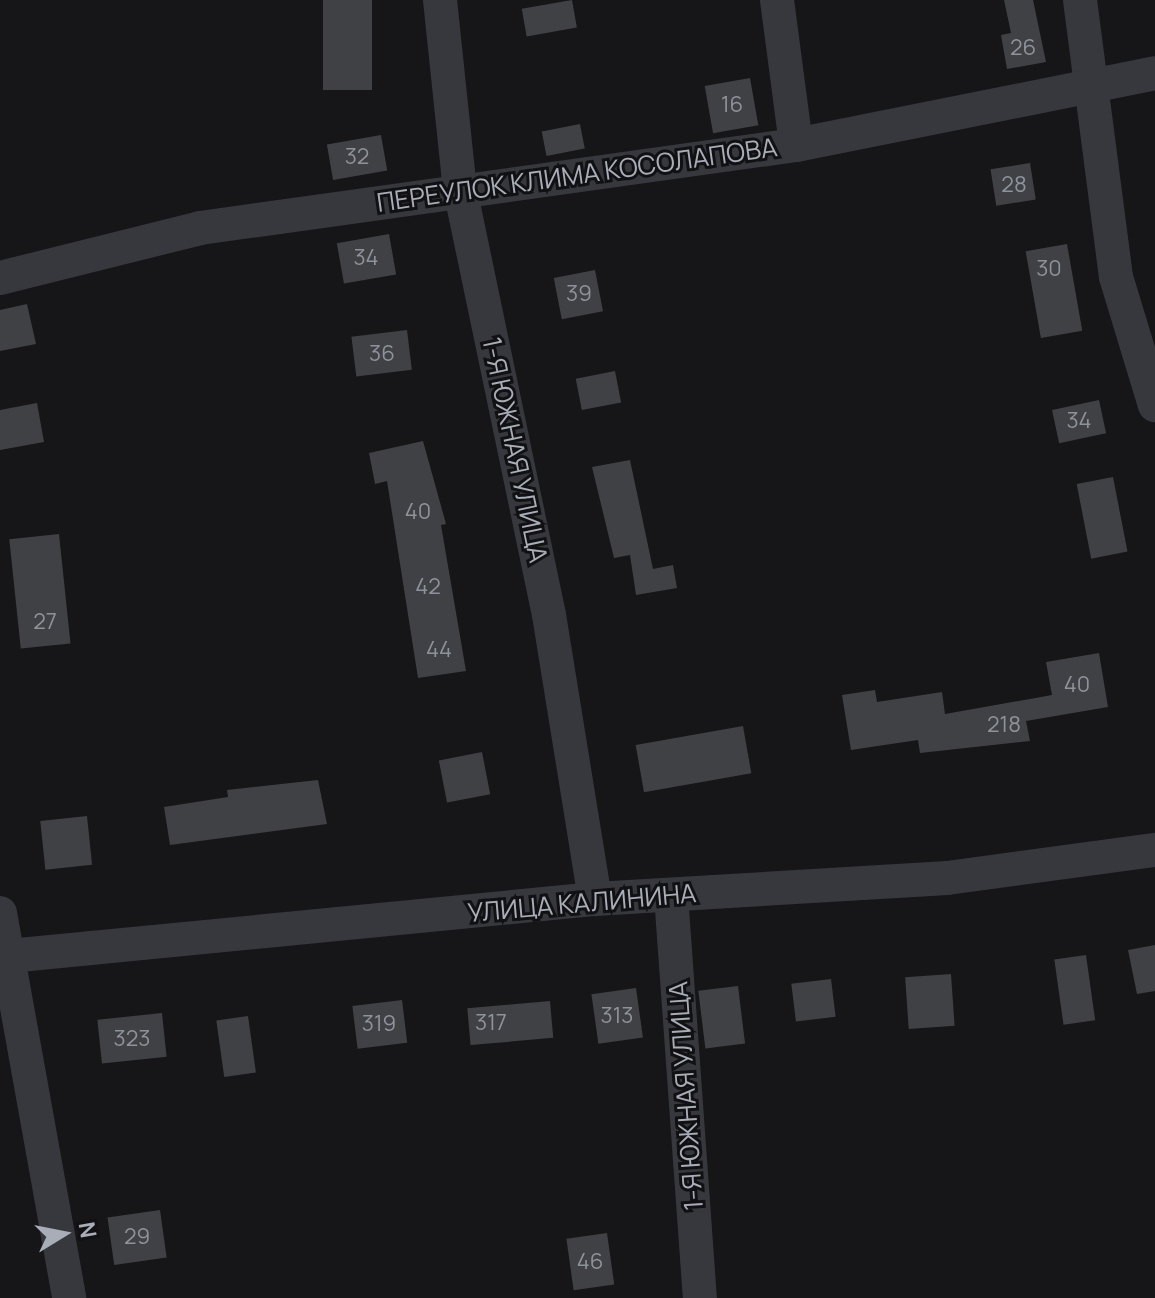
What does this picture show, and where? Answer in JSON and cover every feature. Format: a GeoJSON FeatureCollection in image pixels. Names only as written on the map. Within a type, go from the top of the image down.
{"type":"FeatureCollection","features":[{"type":"Feature","properties":{"kind":"street","name":"1-Я ЮЖНАЯ УЛИЦА"},"geometry":{"type":"LineString","coordinates":[[440,0],[460,189],[549,615],[595,899]]}},
{"type":"Feature","properties":{"kind":"street"},"geometry":{"type":"LineString","coordinates":[[777,0],[796,145]]}},
{"type":"Feature","properties":{"kind":"street"},"geometry":{"type":"LineString","coordinates":[[1080,0],[1095,85],[1116,277],[1155,405]]}},
{"type":"Feature","properties":{"kind":"street","name":"ПЕРЕУЛОК КЛИМА КОСОЛАПОВА"},"geometry":{"type":"LineString","coordinates":[[0,278],[200,228],[460,189],[796,145],[1155,73]]}},
{"type":"Feature","properties":{"kind":"street","name":"УЛИЦА КАЛИНИНА"},"geometry":{"type":"LineString","coordinates":[[9,956],[595,899],[947,878],[1155,850]]}},
{"type":"Feature","properties":{"kind":"street","name":"1-Я ЮЖНАЯ УЛИЦА"},"geometry":{"type":"LineString","coordinates":[[671,895],[700,1298]]}},
{"type":"Feature","properties":{"kind":"street"},"geometry":{"type":"LineString","coordinates":[[0,913],[69,1298]]}},
{"type":"Feature","properties":{"kind":"building"},"geometry":{"type":"Polygon","coordinates":[[[323,0],[372,0],[372,90],[323,90],[323,0]]]}},
{"type":"Feature","properties":{"kind":"building"},"geometry":{"type":"Polygon","coordinates":[[[572,0],[577,28],[527,36],[522,9],[572,0]]]}},
{"type":"Feature","properties":{"kind":"building"},"geometry":{"type":"Polygon","coordinates":[[[1004,0],[1033,0],[1046,62],[1007,69],[1001,35],[1011,33],[1004,0]]]}},
{"type":"Feature","properties":{"kind":"building"},"geometry":{"type":"Polygon","coordinates":[[[750,78],[758,125],[713,133],[705,86],[750,78]]]}},
{"type":"Feature","properties":{"kind":"building"},"geometry":{"type":"Polygon","coordinates":[[[580,124],[585,149],[546,156],[542,131],[580,124]]]}},
{"type":"Feature","properties":{"kind":"building"},"geometry":{"type":"Polygon","coordinates":[[[381,135],[387,170],[333,180],[327,145],[381,135]]]}},
{"type":"Feature","properties":{"kind":"building"},"geometry":{"type":"Polygon","coordinates":[[[1030,163],[1036,200],[996,206],[990,169],[1030,163]]]}},
{"type":"Feature","properties":{"kind":"building"},"geometry":{"type":"Polygon","coordinates":[[[389,234],[396,274],[344,284],[337,243],[389,234]]]}},
{"type":"Feature","properties":{"kind":"building"},"geometry":{"type":"Polygon","coordinates":[[[1067,244],[1082,331],[1041,338],[1026,251],[1067,244]]]}},
{"type":"Feature","properties":{"kind":"building"},"geometry":{"type":"Polygon","coordinates":[[[595,270],[603,311],[562,319],[554,278],[595,270]]]}},
{"type":"Feature","properties":{"kind":"building"},"geometry":{"type":"Polygon","coordinates":[[[27,304],[36,344],[0,351],[0,310],[27,304]]]}},
{"type":"Feature","properties":{"kind":"building"},"geometry":{"type":"Polygon","coordinates":[[[407,330],[412,370],[356,377],[351,337],[407,330]]]}},
{"type":"Feature","properties":{"kind":"building"},"geometry":{"type":"Polygon","coordinates":[[[615,371],[621,402],[582,410],[576,379],[615,371]]]}},
{"type":"Feature","properties":{"kind":"building"},"geometry":{"type":"Polygon","coordinates":[[[1099,400],[1106,433],[1059,443],[1052,410],[1099,400]]]}},
{"type":"Feature","properties":{"kind":"building"},"geometry":{"type":"Polygon","coordinates":[[[37,403],[44,442],[0,450],[0,410],[37,403]]]}},
{"type":"Feature","properties":{"kind":"building"},"geometry":{"type":"Polygon","coordinates":[[[423,441],[446,524],[441,525],[466,671],[418,678],[387,481],[375,484],[369,453],[423,441]]]}},
{"type":"Feature","properties":{"kind":"building"},"geometry":{"type":"Polygon","coordinates":[[[630,460],[653,569],[673,565],[677,588],[636,595],[630,555],[614,558],[592,467],[630,460]]]}},
{"type":"Feature","properties":{"kind":"building"},"geometry":{"type":"Polygon","coordinates":[[[1113,477],[1128,552],[1091,559],[1077,484],[1113,477]]]}},
{"type":"Feature","properties":{"kind":"building"},"geometry":{"type":"Polygon","coordinates":[[[59,534],[70,643],[21,649],[9,539],[59,534]]]}},
{"type":"Feature","properties":{"kind":"building"},"geometry":{"type":"Polygon","coordinates":[[[1099,653],[1108,707],[1026,721],[1030,741],[920,753],[918,740],[851,750],[842,695],[875,690],[877,702],[942,692],[945,714],[1052,695],[1046,662],[1099,653]]]}},
{"type":"Feature","properties":{"kind":"building"},"geometry":{"type":"Polygon","coordinates":[[[743,726],[751,773],[644,792],[636,745],[743,726]]]}},
{"type":"Feature","properties":{"kind":"building"},"geometry":{"type":"Polygon","coordinates":[[[482,752],[490,794],[447,803],[439,760],[482,752]]]}},
{"type":"Feature","properties":{"kind":"building"},"geometry":{"type":"Polygon","coordinates":[[[318,780],[327,824],[170,845],[164,807],[228,797],[227,790],[318,780]]]}},
{"type":"Feature","properties":{"kind":"building"},"geometry":{"type":"Polygon","coordinates":[[[87,816],[92,865],[45,870],[40,821],[87,816]]]}},
{"type":"Feature","properties":{"kind":"building"},"geometry":{"type":"Polygon","coordinates":[[[1155,945],[1155,991],[1137,994],[1128,950],[1155,945]]]}},
{"type":"Feature","properties":{"kind":"building"},"geometry":{"type":"Polygon","coordinates":[[[1086,955],[1095,1020],[1063,1025],[1054,959],[1086,955]]]}},
{"type":"Feature","properties":{"kind":"building"},"geometry":{"type":"Polygon","coordinates":[[[951,974],[955,1026],[909,1029],[905,977],[951,974]]]}},
{"type":"Feature","properties":{"kind":"building"},"geometry":{"type":"Polygon","coordinates":[[[831,979],[836,1017],[796,1022],[791,984],[831,979]]]}},
{"type":"Feature","properties":{"kind":"building"},"geometry":{"type":"Polygon","coordinates":[[[738,986],[745,1044],[705,1048],[698,991],[738,986]]]}},
{"type":"Feature","properties":{"kind":"building"},"geometry":{"type":"Polygon","coordinates":[[[636,988],[643,1038],[598,1044],[591,994],[636,988]]]}},
{"type":"Feature","properties":{"kind":"building"},"geometry":{"type":"Polygon","coordinates":[[[402,1000],[407,1043],[358,1049],[352,1006],[402,1000]]]}},
{"type":"Feature","properties":{"kind":"building"},"geometry":{"type":"Polygon","coordinates":[[[550,1001],[553,1038],[471,1045],[467,1008],[550,1001]]]}},
{"type":"Feature","properties":{"kind":"building"},"geometry":{"type":"Polygon","coordinates":[[[162,1013],[167,1057],[102,1064],[97,1020],[162,1013]]]}},
{"type":"Feature","properties":{"kind":"building"},"geometry":{"type":"Polygon","coordinates":[[[248,1016],[256,1072],[224,1077],[216,1020],[248,1016]]]}},
{"type":"Feature","properties":{"kind":"building"},"geometry":{"type":"Polygon","coordinates":[[[160,1210],[167,1258],[114,1265],[108,1217],[160,1210]]]}},
{"type":"Feature","properties":{"kind":"building"},"geometry":{"type":"Polygon","coordinates":[[[607,1233],[614,1284],[574,1290],[566,1239],[607,1233]]]}}]}
